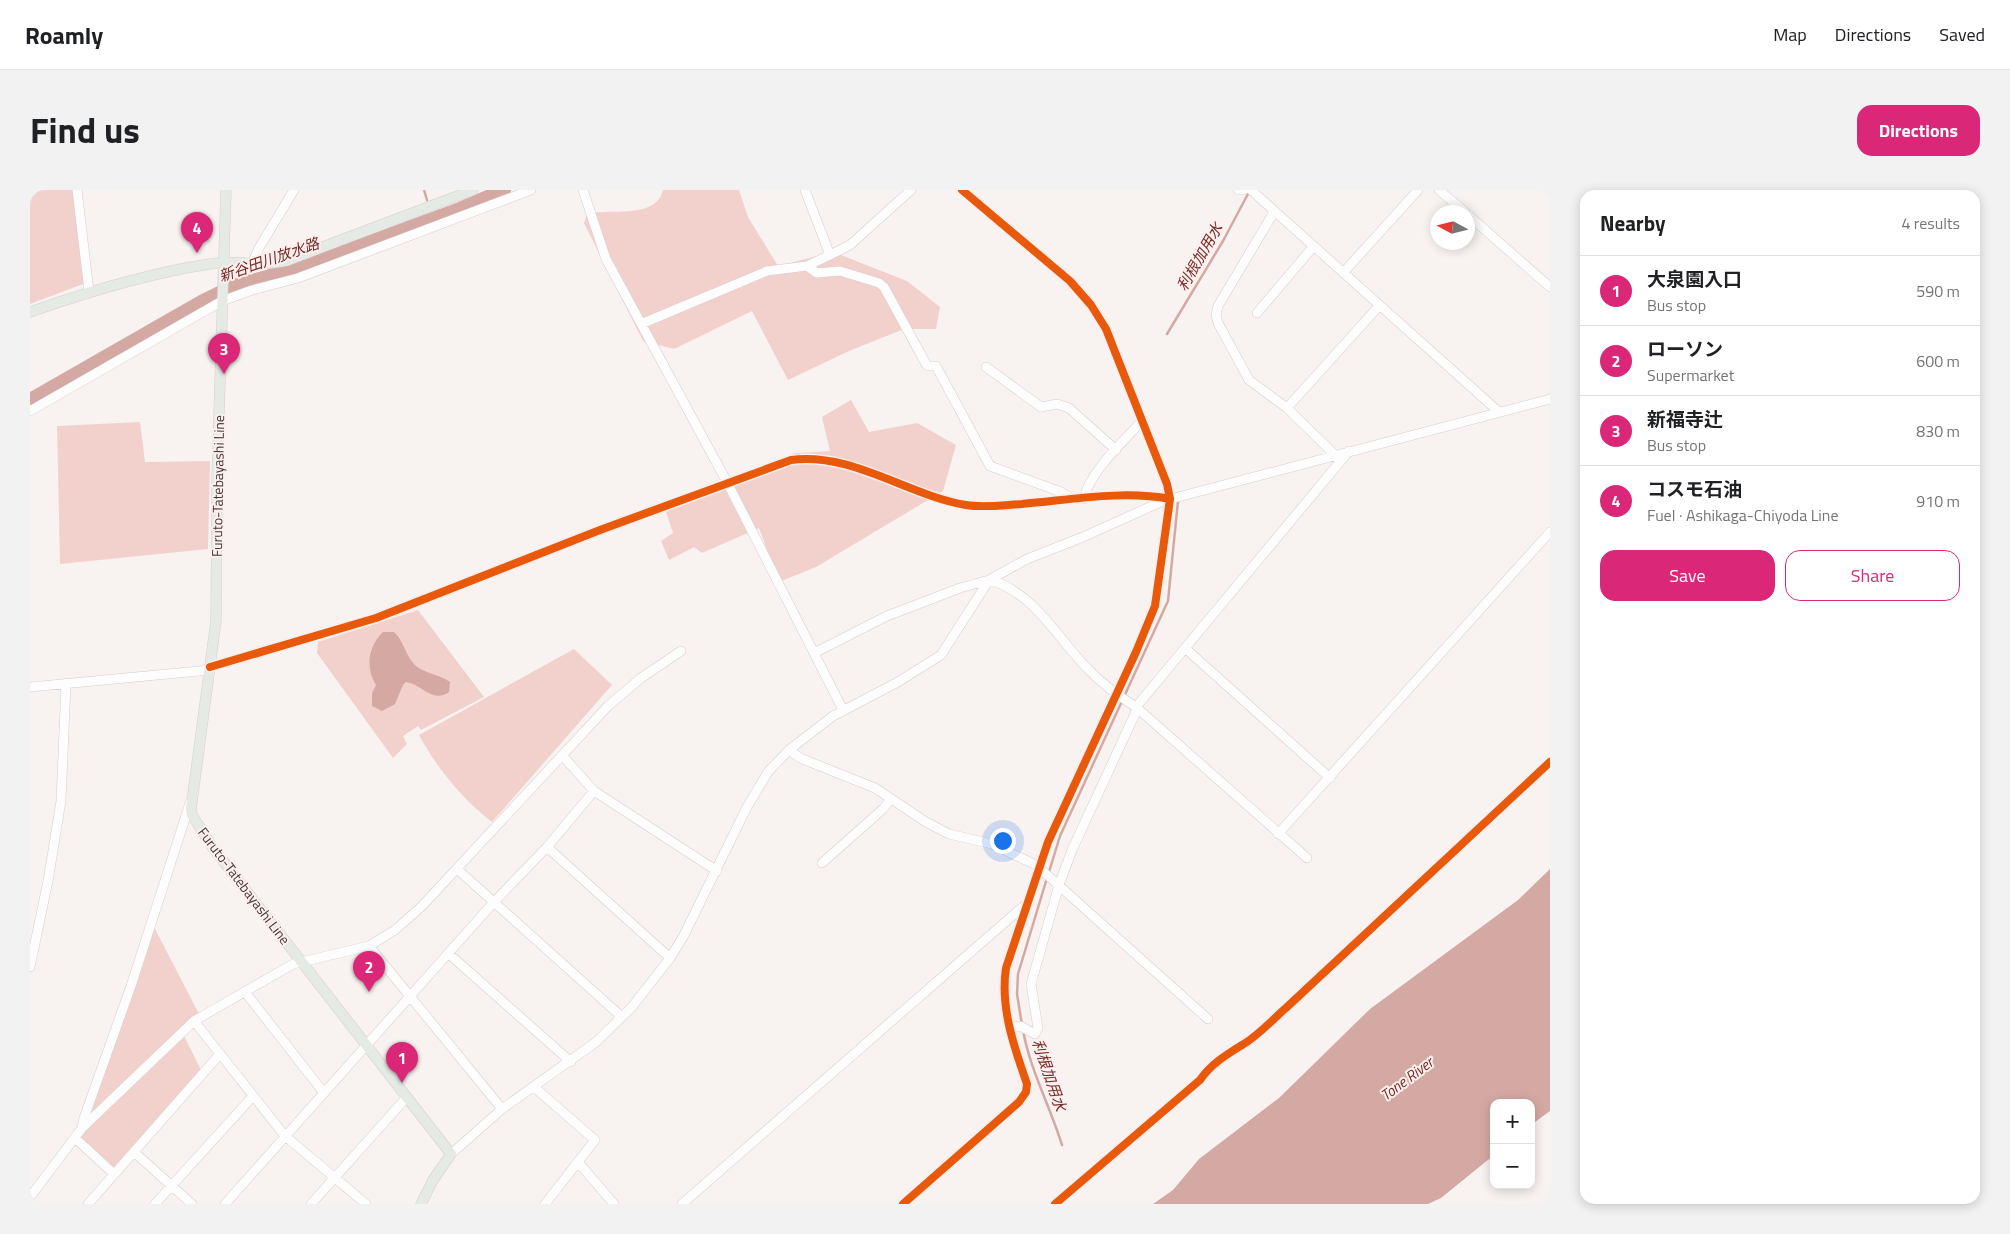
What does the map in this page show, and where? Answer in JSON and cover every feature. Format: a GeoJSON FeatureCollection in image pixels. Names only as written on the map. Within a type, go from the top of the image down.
{"type":"FeatureCollection","features":[{"type":"Feature","properties":{"kind":"main road"},"geometry":{"type":"LineString","coordinates":[[223,263],[226,190]]}},
{"type":"Feature","properties":{"kind":"main road"},"geometry":{"type":"LineString","coordinates":[[30,312],[89,291],[209,264],[275,264],[473,190]]}},
{"type":"Feature","properties":{"kind":"main road","name":"Furuto-Tatebayashi Line"},"geometry":{"type":"LineString","coordinates":[[223,263],[217,478],[217,599],[210,668],[190,802],[192,815],[213,848],[451,1154]]}},
{"type":"Feature","properties":{"kind":"main road"},"geometry":{"type":"LineString","coordinates":[[421,1204],[433,1180],[451,1154]]}},
{"type":"Feature","properties":{"kind":"street"},"geometry":{"type":"LineString","coordinates":[[77,190],[89,291]]}},
{"type":"Feature","properties":{"kind":"street"},"geometry":{"type":"LineString","coordinates":[[252,264],[259,248],[294,190]]}},
{"type":"Feature","properties":{"kind":"street"},"geometry":{"type":"LineString","coordinates":[[30,411],[222,300],[298,278],[531,190]]}},
{"type":"Feature","properties":{"kind":"street"},"geometry":{"type":"LineString","coordinates":[[583,190],[606,259],[728,484],[843,710]]}},
{"type":"Feature","properties":{"kind":"street"},"geometry":{"type":"LineString","coordinates":[[805,190],[830,255]]}},
{"type":"Feature","properties":{"kind":"street"},"geometry":{"type":"LineString","coordinates":[[641,324],[767,271],[807,266],[830,255],[850,245],[911,190]]}},
{"type":"Feature","properties":{"kind":"street"},"geometry":{"type":"LineString","coordinates":[[903,1204],[1022,1099],[1027,1084],[1006,1012],[1004,980],[1050,836],[1121,699],[1155,606],[1170,498],[1167,484],[1106,330],[1084,296],[962,190]]}},
{"type":"Feature","properties":{"kind":"street"},"geometry":{"type":"LineString","coordinates":[[1238,190],[1243,190]]}},
{"type":"Feature","properties":{"kind":"street"},"geometry":{"type":"LineString","coordinates":[[1251,190],[1499,412]]}},
{"type":"Feature","properties":{"kind":"street"},"geometry":{"type":"LineString","coordinates":[[1343,274],[1418,190]]}},
{"type":"Feature","properties":{"kind":"street"},"geometry":{"type":"LineString","coordinates":[[1439,190],[1456,205]]}},
{"type":"Feature","properties":{"kind":"street"},"geometry":{"type":"LineString","coordinates":[[1274,212],[1218,306],[1216,315],[1249,380],[1287,408],[1334,455]]}},
{"type":"Feature","properties":{"kind":"street"},"geometry":{"type":"LineString","coordinates":[[1475,222],[1550,287]]}},
{"type":"Feature","properties":{"kind":"street"},"geometry":{"type":"LineString","coordinates":[[1257,313],[1313,247]]}},
{"type":"Feature","properties":{"kind":"street"},"geometry":{"type":"LineString","coordinates":[[807,266],[817,272],[840,271],[879,283],[884,287],[926,364],[928,366],[936,366],[990,466],[1061,492],[1073,500]]}},
{"type":"Feature","properties":{"kind":"street"},"geometry":{"type":"LineString","coordinates":[[1287,408],[1379,306]]}},
{"type":"Feature","properties":{"kind":"street"},"geometry":{"type":"LineString","coordinates":[[986,367],[1040,407],[1057,404],[1069,408],[1116,450]]}},
{"type":"Feature","properties":{"kind":"street"},"geometry":{"type":"LineString","coordinates":[[814,653],[887,616],[960,588],[989,580],[1041,552],[1083,537],[1170,498],[1550,399]]}},
{"type":"Feature","properties":{"kind":"street"},"geometry":{"type":"LineString","coordinates":[[1084,499],[1086,491],[1095,475],[1142,421]]}},
{"type":"Feature","properties":{"kind":"street"},"geometry":{"type":"LineString","coordinates":[[1011,1027],[1020,1026],[1035,1034],[1038,1028],[1031,984],[1059,886],[1072,850],[1135,714],[1136,707],[1349,452]]}},
{"type":"Feature","properties":{"kind":"street"},"geometry":{"type":"LineString","coordinates":[[30,687],[66,685],[210,668],[376,618],[600,530],[792,460],[808,458],[835,461],[940,500],[968,505],[992,506],[1131,496],[1170,498]]}},
{"type":"Feature","properties":{"kind":"street"},"geometry":{"type":"LineString","coordinates":[[1278,834],[1550,532]]}},
{"type":"Feature","properties":{"kind":"street"},"geometry":{"type":"LineString","coordinates":[[989,580],[996,581],[1024,599],[1047,620],[1086,668],[1121,699],[1136,707],[1307,858]]}},
{"type":"Feature","properties":{"kind":"street"},"geometry":{"type":"LineString","coordinates":[[451,1154],[502,1109],[571,1062],[596,1042],[622,1017],[670,958],[696,914],[754,792],[788,750],[843,710],[898,682],[941,655],[989,580]]}},
{"type":"Feature","properties":{"kind":"street"},"geometry":{"type":"LineString","coordinates":[[1186,649],[1330,778]]}},
{"type":"Feature","properties":{"kind":"street"},"geometry":{"type":"LineString","coordinates":[[30,1197],[82,1128],[194,1021],[301,961],[369,946],[409,918],[458,868],[608,706],[641,678],[681,650]]}},
{"type":"Feature","properties":{"kind":"street"},"geometry":{"type":"LineString","coordinates":[[30,967],[48,882],[61,801],[66,685]]}},
{"type":"Feature","properties":{"kind":"street"},"geometry":{"type":"LineString","coordinates":[[788,750],[800,758],[874,788],[949,834],[992,844],[1039,869],[1208,1019]]}},
{"type":"Feature","properties":{"kind":"street"},"geometry":{"type":"LineString","coordinates":[[562,755],[594,791],[717,870]]}},
{"type":"Feature","properties":{"kind":"street"},"geometry":{"type":"LineString","coordinates":[[224,1204],[412,996],[494,902],[547,847],[594,791]]}},
{"type":"Feature","properties":{"kind":"street"},"geometry":{"type":"LineString","coordinates":[[822,863],[883,809],[891,799]]}},
{"type":"Feature","properties":{"kind":"street"},"geometry":{"type":"LineString","coordinates":[[82,1128],[152,925],[190,802]]}},
{"type":"Feature","properties":{"kind":"street"},"geometry":{"type":"LineString","coordinates":[[547,847],[670,958]]}},
{"type":"Feature","properties":{"kind":"street"},"geometry":{"type":"LineString","coordinates":[[458,868],[622,1017]]}},
{"type":"Feature","properties":{"kind":"street"},"geometry":{"type":"LineString","coordinates":[[682,1204],[1028,902]]}},
{"type":"Feature","properties":{"kind":"street"},"geometry":{"type":"LineString","coordinates":[[369,946],[412,996],[502,1109]]}},
{"type":"Feature","properties":{"kind":"street"},"geometry":{"type":"LineString","coordinates":[[449,954],[571,1062]]}},
{"type":"Feature","properties":{"kind":"street"},"geometry":{"type":"LineString","coordinates":[[245,992],[324,1093]]}},
{"type":"Feature","properties":{"kind":"street"},"geometry":{"type":"LineString","coordinates":[[194,1021],[285,1136],[366,1204]]}},
{"type":"Feature","properties":{"kind":"street"},"geometry":{"type":"LineString","coordinates":[[88,1204],[220,1054]]}},
{"type":"Feature","properties":{"kind":"street"},"geometry":{"type":"LineString","coordinates":[[534,1087],[595,1140],[545,1204]]}},
{"type":"Feature","properties":{"kind":"street"},"geometry":{"type":"LineString","coordinates":[[155,1204],[253,1096]]}},
{"type":"Feature","properties":{"kind":"street"},"geometry":{"type":"LineString","coordinates":[[311,1204],[407,1097]]}},
{"type":"Feature","properties":{"kind":"street"},"geometry":{"type":"LineString","coordinates":[[75,1138],[114,1174]]}},
{"type":"Feature","properties":{"kind":"street"},"geometry":{"type":"LineString","coordinates":[[134,1152],[192,1204]]}},
{"type":"Feature","properties":{"kind":"street"},"geometry":{"type":"LineString","coordinates":[[578,1162],[614,1204]]}},
{"type":"Feature","properties":{"kind":"shaded area"},"geometry":{"type":"Polygon","coordinates":[[[30,190],[77,190],[88,282],[30,304],[30,190]]]}},
{"type":"Feature","properties":{"kind":"shaded area"},"geometry":{"type":"Polygon","coordinates":[[[663,190],[739,190],[748,217],[778,266],[833,252],[907,281],[940,307],[936,329],[904,329],[849,351],[788,380],[752,311],[674,349],[643,341],[584,223],[587,214],[631,211],[651,206],[659,199],[663,190]]]}},
{"type":"Feature","properties":{"kind":"shaded area"},"geometry":{"type":"Polygon","coordinates":[[[851,400],[869,432],[917,423],[956,445],[943,491],[816,567],[779,582],[759,528],[702,553],[694,547],[669,560],[661,541],[673,533],[665,509],[718,489],[795,453],[830,451],[822,417],[851,400]]]}},
{"type":"Feature","properties":{"kind":"shaded area"},"geometry":{"type":"Polygon","coordinates":[[[140,422],[145,462],[210,461],[208,549],[60,564],[57,426],[140,422]]]}},
{"type":"Feature","properties":{"kind":"shaded area"},"geometry":{"type":"Polygon","coordinates":[[[418,610],[484,697],[421,730],[418,726],[403,736],[407,744],[393,758],[317,653],[318,642],[418,610]]]}},
{"type":"Feature","properties":{"kind":"shaded area"},"geometry":{"type":"Polygon","coordinates":[[[574,649],[612,685],[492,822],[460,793],[434,759],[419,735],[574,649]]]}},
{"type":"Feature","properties":{"kind":"shaded area"},"geometry":{"type":"Polygon","coordinates":[[[154,927],[199,1014],[86,1121],[154,927]]]}},
{"type":"Feature","properties":{"kind":"shaded area"},"geometry":{"type":"Polygon","coordinates":[[[184,1036],[201,1070],[116,1172],[79,1137],[184,1036]]]}},
{"type":"Feature","properties":{"kind":"water"},"geometry":{"type":"Polygon","coordinates":[[[383,632],[394,632],[409,657],[419,668],[450,682],[449,692],[443,695],[432,695],[412,683],[406,682],[395,704],[382,711],[372,706],[372,693],[376,685],[370,672],[371,650],[383,632]]]}},
{"type":"Feature","properties":{"kind":"water","name":"Tone River"},"geometry":{"type":"Polygon","coordinates":[[[1550,869],[1550,1111],[1535,1122],[1535,1099],[1490,1099],[1490,1158],[1441,1198],[1428,1204],[1153,1204],[1173,1190],[1199,1159],[1279,1098],[1370,1009],[1518,900],[1550,869]]]}},
{"type":"Feature","properties":{"kind":"waterway"},"geometry":{"type":"LineString","coordinates":[[424,190],[427,200]]}},
{"type":"Feature","properties":{"kind":"waterway","name":"新谷田川放水路"},"geometry":{"type":"LineString","coordinates":[[30,400],[203,301],[234,286],[302,267],[460,209],[504,190]]}},
{"type":"Feature","properties":{"kind":"waterway","name":"利根加用水"},"geometry":{"type":"LineString","coordinates":[[1167,334],[1223,241],[1249,192]]}},
{"type":"Feature","properties":{"kind":"waterway","name":"利根加用水"},"geometry":{"type":"LineString","coordinates":[[1049,872],[1060,836],[1168,601],[1178,501]]}},
{"type":"Feature","properties":{"kind":"waterway","name":"利根加用水"},"geometry":{"type":"LineString","coordinates":[[1022,1025],[1017,994],[1018,974],[1047,878]]}},
{"type":"Feature","properties":{"kind":"waterway","name":"利根加用水"},"geometry":{"type":"LineString","coordinates":[[1023,1030],[1035,1074],[1062,1145]]}},
{"type":"Feature","properties":{"kind":"cycle path"},"geometry":{"type":"LineString","coordinates":[[903,1204],[1019,1102],[1026,1092],[1027,1084],[1009,1027],[1005,997],[1006,968],[1048,842],[1136,652],[1155,606],[1170,499],[1167,484],[1106,329],[1091,305],[1070,281],[962,190]]}},
{"type":"Feature","properties":{"kind":"cycle path"},"geometry":{"type":"LineString","coordinates":[[210,667],[376,618],[600,530],[791,460],[814,459],[836,462],[858,468],[922,493],[973,506],[1001,506],[1133,495],[1170,499]]}},
{"type":"Feature","properties":{"kind":"cycle path"},"geometry":{"type":"LineString","coordinates":[[1055,1204],[1200,1080],[1214,1065],[1265,1027],[1550,762]]}},
{"type":"Feature","properties":{"kind":"place","name":"コスモ石油"},"geometry":{"type":"Point","coordinates":[197,253]}},
{"type":"Feature","properties":{"kind":"place","name":"新福寺辻"},"geometry":{"type":"Point","coordinates":[224,374]}},
{"type":"Feature","properties":{"kind":"place","name":"ローソン"},"geometry":{"type":"Point","coordinates":[369,992]}},
{"type":"Feature","properties":{"kind":"place","name":"大泉園入口"},"geometry":{"type":"Point","coordinates":[402,1083]}}]}
